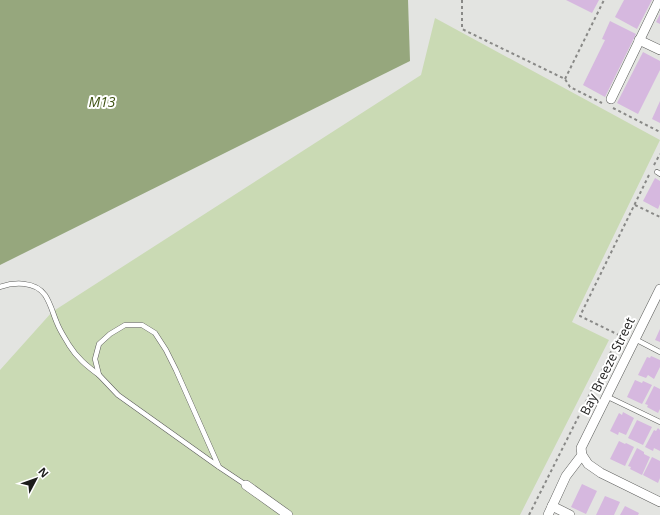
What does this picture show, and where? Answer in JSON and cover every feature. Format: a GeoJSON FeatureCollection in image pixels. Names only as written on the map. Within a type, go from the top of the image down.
{"type":"FeatureCollection","features":[{"type":"Feature","properties":{"kind":"street"},"geometry":{"type":"LineString","coordinates":[[609,104],[659,0]]}},
{"type":"Feature","properties":{"kind":"street"},"geometry":{"type":"LineString","coordinates":[[639,40],[660,50]]}},
{"type":"Feature","properties":{"kind":"street","name":"Bay Breeze Street"},"geometry":{"type":"LineString","coordinates":[[582,455],[581,448],[660,289]]}},
{"type":"Feature","properties":{"kind":"street"},"geometry":{"type":"LineString","coordinates":[[548,515],[566,476],[582,455],[588,464],[601,473],[660,502]]}},
{"type":"Feature","properties":{"kind":"street"},"geometry":{"type":"LineString","coordinates":[[246,485],[288,515]]}},
{"type":"Feature","properties":{"kind":"street"},"geometry":{"type":"LineString","coordinates":[[552,506],[570,515]]}},
{"type":"Feature","properties":{"kind":"lane"},"geometry":{"type":"LineString","coordinates":[[0,287],[22,283],[33,286],[44,293],[70,346],[84,364],[99,375],[118,394],[246,485]]}},
{"type":"Feature","properties":{"kind":"lane"},"geometry":{"type":"LineString","coordinates":[[99,375],[95,359],[99,344],[110,334],[126,325],[142,325],[155,333],[176,370],[219,467]]}},
{"type":"Feature","properties":{"kind":"lane"},"geometry":{"type":"LineString","coordinates":[[634,341],[660,352]]}},
{"type":"Feature","properties":{"kind":"lane"},"geometry":{"type":"LineString","coordinates":[[606,396],[660,422]]}},
{"type":"Feature","properties":{"kind":"path"},"geometry":{"type":"LineString","coordinates":[[462,0],[462,29],[566,79],[570,87],[609,104],[660,132]]}},
{"type":"Feature","properties":{"kind":"path"},"geometry":{"type":"LineString","coordinates":[[566,79],[604,0]]}},
{"type":"Feature","properties":{"kind":"path"},"geometry":{"type":"LineString","coordinates":[[654,166],[660,154]]}},
{"type":"Feature","properties":{"kind":"path"},"geometry":{"type":"LineString","coordinates":[[634,341],[619,336],[580,316],[651,173]]}},
{"type":"Feature","properties":{"kind":"path"},"geometry":{"type":"LineString","coordinates":[[635,204],[660,217]]}},
{"type":"Feature","properties":{"kind":"path"},"geometry":{"type":"LineString","coordinates":[[529,515],[619,336]]}},
{"type":"Feature","properties":{"kind":"shaded area"},"geometry":{"type":"Polygon","coordinates":[[[435,18],[660,140],[572,322],[609,340],[520,515],[0,515],[0,370],[52,312],[421,75],[435,18]]]}},
{"type":"Feature","properties":{"kind":"water","name":"M13"},"geometry":{"type":"Polygon","coordinates":[[[0,0],[408,0],[410,61],[0,265],[0,0]]]}},
{"type":"Feature","properties":{"kind":"building"},"geometry":{"type":"Polygon","coordinates":[[[566,0],[599,0],[592,13],[566,0]]]}},
{"type":"Feature","properties":{"kind":"building"},"geometry":{"type":"Polygon","coordinates":[[[624,0],[652,0],[637,29],[615,17],[624,0]]]}},
{"type":"Feature","properties":{"kind":"building"},"geometry":{"type":"Polygon","coordinates":[[[660,14],[660,24],[656,22],[660,14]]]}},
{"type":"Feature","properties":{"kind":"building"},"geometry":{"type":"Polygon","coordinates":[[[610,21],[636,34],[605,97],[583,85],[605,40],[602,39],[610,21]]]}},
{"type":"Feature","properties":{"kind":"building"},"geometry":{"type":"Polygon","coordinates":[[[643,52],[660,61],[660,70],[638,114],[617,103],[643,52]]]}},
{"type":"Feature","properties":{"kind":"building"},"geometry":{"type":"Polygon","coordinates":[[[660,101],[660,123],[652,119],[660,101]]]}},
{"type":"Feature","properties":{"kind":"building"},"geometry":{"type":"Polygon","coordinates":[[[655,178],[660,181],[660,204],[658,209],[643,201],[655,178]]]}},
{"type":"Feature","properties":{"kind":"building"},"geometry":{"type":"Polygon","coordinates":[[[660,329],[660,342],[655,340],[660,329]]]}},
{"type":"Feature","properties":{"kind":"building"},"geometry":{"type":"Polygon","coordinates":[[[651,356],[660,360],[660,367],[654,379],[648,375],[646,378],[638,375],[647,357],[650,358],[651,356]]]}},
{"type":"Feature","properties":{"kind":"building"},"geometry":{"type":"Polygon","coordinates":[[[635,380],[642,383],[643,381],[652,385],[642,404],[627,397],[635,380]]]}},
{"type":"Feature","properties":{"kind":"building"},"geometry":{"type":"Polygon","coordinates":[[[654,386],[660,389],[660,409],[658,413],[647,407],[648,405],[645,404],[654,386]]]}},
{"type":"Feature","properties":{"kind":"building"},"geometry":{"type":"Polygon","coordinates":[[[623,412],[634,418],[626,435],[619,432],[618,435],[610,431],[619,413],[622,415],[623,412]]]}},
{"type":"Feature","properties":{"kind":"building"},"geometry":{"type":"Polygon","coordinates":[[[637,420],[652,427],[643,445],[628,438],[637,420]]]}},
{"type":"Feature","properties":{"kind":"building"},"geometry":{"type":"Polygon","coordinates":[[[658,428],[660,430],[660,451],[654,448],[653,451],[645,447],[654,430],[656,431],[658,428]]]}},
{"type":"Feature","properties":{"kind":"building"},"geometry":{"type":"Polygon","coordinates":[[[619,441],[634,447],[625,466],[610,459],[619,441]]]}},
{"type":"Feature","properties":{"kind":"building"},"geometry":{"type":"Polygon","coordinates":[[[637,448],[650,457],[642,475],[630,469],[631,467],[628,466],[637,448]]]}},
{"type":"Feature","properties":{"kind":"building"},"geometry":{"type":"Polygon","coordinates":[[[652,457],[660,461],[660,478],[658,483],[643,475],[652,457]]]}},
{"type":"Feature","properties":{"kind":"building"},"geometry":{"type":"Polygon","coordinates":[[[582,484],[597,491],[586,514],[571,507],[582,484]]]}},
{"type":"Feature","properties":{"kind":"building"},"geometry":{"type":"Polygon","coordinates":[[[605,496],[620,502],[614,515],[596,515],[605,496]]]}},
{"type":"Feature","properties":{"kind":"building"},"geometry":{"type":"Polygon","coordinates":[[[625,506],[639,513],[638,515],[620,515],[625,506]]]}}]}
